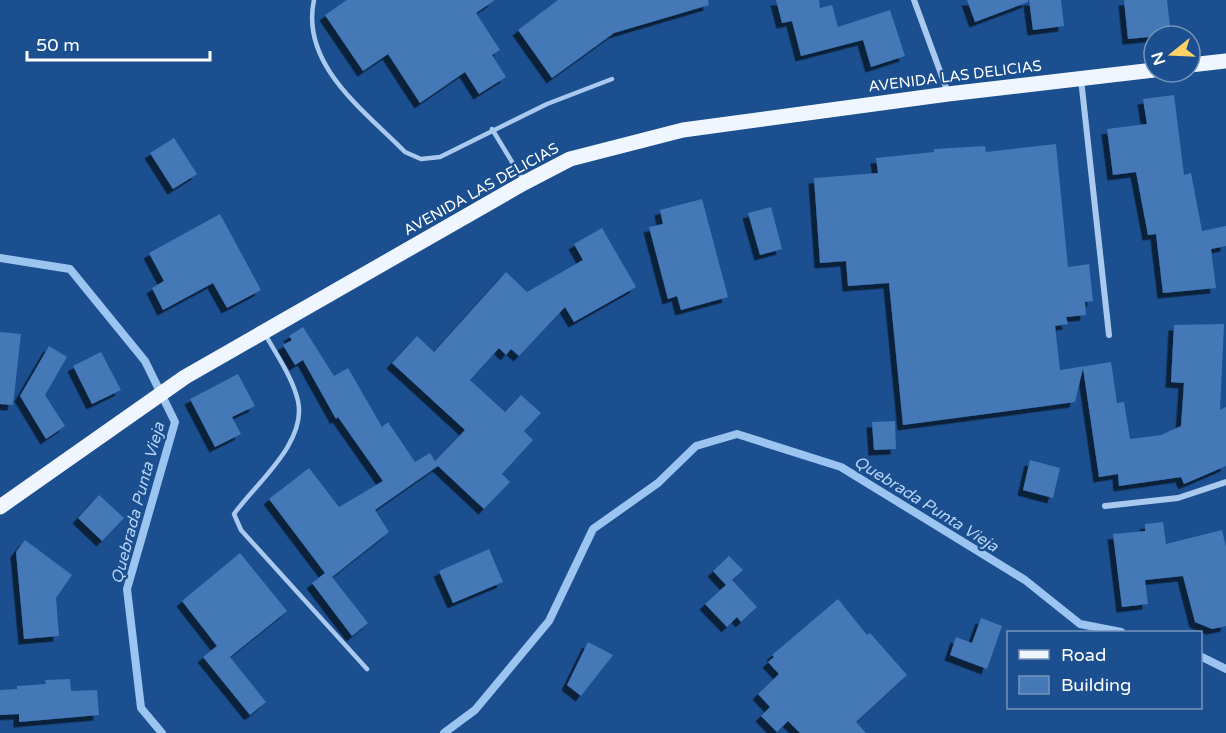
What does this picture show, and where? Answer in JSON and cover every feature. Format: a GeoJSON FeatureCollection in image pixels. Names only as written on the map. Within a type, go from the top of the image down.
{"type":"FeatureCollection","features":[{"type":"Feature","properties":{"kind":"main road"},"geometry":{"type":"LineString","coordinates":[[1202,64],[1226,61]]}},
{"type":"Feature","properties":{"kind":"main road","name":"AVENIDA LAS DELICIAS"},"geometry":{"type":"LineString","coordinates":[[0,507],[184,377],[570,159],[683,130],[948,94],[1142,71]]}},
{"type":"Feature","properties":{"kind":"street"},"geometry":{"type":"LineString","coordinates":[[914,0],[948,94]]}},
{"type":"Feature","properties":{"kind":"street"},"geometry":{"type":"LineString","coordinates":[[1081,78],[1109,335]]}},
{"type":"Feature","properties":{"kind":"street"},"geometry":{"type":"LineString","coordinates":[[1105,506],[1178,498],[1226,482]]}},
{"type":"Feature","properties":{"kind":"lane"},"geometry":{"type":"LineString","coordinates":[[314,0],[312,21],[315,38],[329,72],[405,152],[421,159],[440,158],[492,129],[612,79]]}},
{"type":"Feature","properties":{"kind":"lane"},"geometry":{"type":"LineString","coordinates":[[492,129],[524,183]]}},
{"type":"Feature","properties":{"kind":"lane"},"geometry":{"type":"LineString","coordinates":[[264,332],[298,401],[297,427],[279,460],[234,514],[241,530],[367,669]]}},
{"type":"Feature","properties":{"kind":"building"},"geometry":{"type":"Polygon","coordinates":[[[347,0],[495,0],[476,13],[500,50],[492,55],[506,77],[479,94],[465,72],[420,103],[388,54],[363,71],[325,15],[347,0]]]}},
{"type":"Feature","properties":{"kind":"building"},"geometry":{"type":"Polygon","coordinates":[[[558,0],[708,0],[709,5],[614,33],[552,78],[518,30],[558,0]]]}},
{"type":"Feature","properties":{"kind":"building"},"geometry":{"type":"Polygon","coordinates":[[[776,0],[819,0],[820,8],[832,5],[838,27],[890,10],[905,56],[871,67],[863,40],[801,56],[792,21],[782,23],[776,0]]]}},
{"type":"Feature","properties":{"kind":"building"},"geometry":{"type":"Polygon","coordinates":[[[967,0],[1028,0],[1028,2],[975,22],[967,0]]]}},
{"type":"Feature","properties":{"kind":"building"},"geometry":{"type":"Polygon","coordinates":[[[1029,0],[1061,0],[1064,26],[1033,30],[1029,0]]]}},
{"type":"Feature","properties":{"kind":"building"},"geometry":{"type":"Polygon","coordinates":[[[1124,0],[1167,0],[1170,24],[1142,24],[1142,38],[1128,39],[1124,0]]]}},
{"type":"Feature","properties":{"kind":"building"},"geometry":{"type":"Polygon","coordinates":[[[1174,95],[1184,175],[1191,173],[1202,231],[1226,226],[1226,246],[1211,249],[1216,288],[1163,293],[1156,234],[1148,235],[1136,172],[1113,175],[1107,129],[1147,124],[1143,99],[1174,95]]]}},
{"type":"Feature","properties":{"kind":"building"},"geometry":{"type":"Polygon","coordinates":[[[174,138],[197,174],[173,189],[150,153],[174,138]]]}},
{"type":"Feature","properties":{"kind":"building"},"geometry":{"type":"Polygon","coordinates":[[[1056,144],[1068,267],[1089,264],[1093,301],[1085,302],[1086,315],[1066,317],[1068,324],[1055,326],[1060,370],[1111,362],[1117,403],[1124,402],[1130,439],[1161,435],[1181,426],[1184,383],[1171,382],[1174,325],[1224,324],[1220,410],[1226,407],[1226,466],[1184,484],[1181,477],[1119,486],[1118,474],[1099,477],[1083,368],[1075,402],[903,425],[889,283],[848,286],[846,261],[820,263],[814,178],[878,173],[876,158],[934,152],[934,149],[985,146],[986,152],[1056,144]]]}},
{"type":"Feature","properties":{"kind":"building"},"geometry":{"type":"Polygon","coordinates":[[[702,199],[728,297],[681,310],[677,296],[668,299],[649,227],[663,224],[660,210],[702,199]]]}},
{"type":"Feature","properties":{"kind":"building"},"geometry":{"type":"Polygon","coordinates":[[[771,207],[782,249],[760,255],[748,213],[771,207]]]}},
{"type":"Feature","properties":{"kind":"building"},"geometry":{"type":"Polygon","coordinates":[[[220,214],[261,290],[227,308],[213,283],[163,310],[152,288],[164,281],[149,253],[220,214]]]}},
{"type":"Feature","properties":{"kind":"building"},"geometry":{"type":"Polygon","coordinates":[[[602,228],[636,287],[574,322],[565,307],[519,356],[511,349],[506,355],[499,348],[470,380],[505,412],[521,395],[541,413],[524,431],[533,440],[502,474],[510,482],[484,509],[438,466],[375,510],[389,532],[332,577],[368,623],[352,636],[312,583],[325,573],[269,499],[309,468],[339,507],[383,481],[338,417],[336,419],[303,360],[295,365],[283,345],[292,340],[289,336],[303,327],[334,376],[348,368],[382,427],[388,422],[415,462],[430,453],[435,461],[465,430],[392,363],[417,336],[434,352],[506,272],[527,292],[583,260],[574,244],[602,228]]]}},
{"type":"Feature","properties":{"kind":"building"},"geometry":{"type":"Polygon","coordinates":[[[0,332],[21,334],[13,405],[0,404],[0,332]]]}},
{"type":"Feature","properties":{"kind":"building"},"geometry":{"type":"Polygon","coordinates":[[[49,346],[67,357],[45,395],[65,426],[46,439],[20,396],[49,346]]]}},
{"type":"Feature","properties":{"kind":"building"},"geometry":{"type":"Polygon","coordinates":[[[101,352],[121,390],[92,404],[73,366],[101,352]]]}},
{"type":"Feature","properties":{"kind":"building"},"geometry":{"type":"Polygon","coordinates":[[[238,374],[255,406],[232,417],[241,434],[215,447],[190,399],[238,374]]]}},
{"type":"Feature","properties":{"kind":"building"},"geometry":{"type":"Polygon","coordinates":[[[895,421],[896,449],[874,450],[872,422],[895,421]]]}},
{"type":"Feature","properties":{"kind":"building"},"geometry":{"type":"Polygon","coordinates":[[[1030,460],[1060,468],[1053,498],[1023,490],[1030,460]]]}},
{"type":"Feature","properties":{"kind":"building"},"geometry":{"type":"Polygon","coordinates":[[[99,495],[124,518],[102,541],[78,518],[99,495]]]}},
{"type":"Feature","properties":{"kind":"building"},"geometry":{"type":"Polygon","coordinates":[[[1163,522],[1166,544],[1222,530],[1226,547],[1226,626],[1212,629],[1195,622],[1183,576],[1145,580],[1148,604],[1122,607],[1113,534],[1145,531],[1145,524],[1163,522]]]}},
{"type":"Feature","properties":{"kind":"building"},"geometry":{"type":"Polygon","coordinates":[[[25,540],[72,575],[56,598],[59,636],[24,639],[16,552],[25,540]]]}},
{"type":"Feature","properties":{"kind":"building"},"geometry":{"type":"Polygon","coordinates":[[[489,549],[503,582],[453,603],[439,571],[489,549]]]}},
{"type":"Feature","properties":{"kind":"building"},"geometry":{"type":"Polygon","coordinates":[[[240,553],[287,611],[230,657],[266,702],[250,715],[203,657],[217,646],[182,601],[240,553]]]}},
{"type":"Feature","properties":{"kind":"building"},"geometry":{"type":"Polygon","coordinates":[[[729,556],[743,570],[732,580],[757,607],[741,622],[737,617],[727,627],[705,604],[726,585],[713,571],[729,556]]]}},
{"type":"Feature","properties":{"kind":"building"},"geometry":{"type":"Polygon","coordinates":[[[838,599],[867,635],[870,633],[907,675],[856,722],[866,733],[800,733],[788,721],[777,732],[761,716],[770,707],[758,694],[779,674],[768,662],[774,657],[772,655],[838,599]]]}},
{"type":"Feature","properties":{"kind":"building"},"geometry":{"type":"Polygon","coordinates":[[[981,618],[1002,626],[987,669],[950,655],[956,637],[972,643],[981,618]]]}},
{"type":"Feature","properties":{"kind":"building"},"geometry":{"type":"Polygon","coordinates":[[[588,642],[613,655],[581,696],[567,685],[588,642]]]}},
{"type":"Feature","properties":{"kind":"building"},"geometry":{"type":"Polygon","coordinates":[[[70,679],[71,691],[97,690],[99,715],[19,722],[19,714],[0,715],[0,690],[46,684],[45,680],[70,679]]]}},
{"type":"Feature","properties":{"kind":"waterway","name":"Quebrada Punta Vieja"},"geometry":{"type":"LineString","coordinates":[[0,258],[70,269],[145,361],[175,422],[127,589],[141,708],[162,733]]}},
{"type":"Feature","properties":{"kind":"waterway","name":"Quebrada Punta Vieja"},"geometry":{"type":"LineString","coordinates":[[444,733],[475,710],[549,621],[593,529],[658,483],[696,446],[737,434],[841,467],[1025,580],[1080,624],[1116,631]]}},
{"type":"Feature","properties":{"kind":"waterway","name":"Quebrada Punta Vieja"},"geometry":{"type":"LineString","coordinates":[[1202,657],[1226,669]]}}]}
